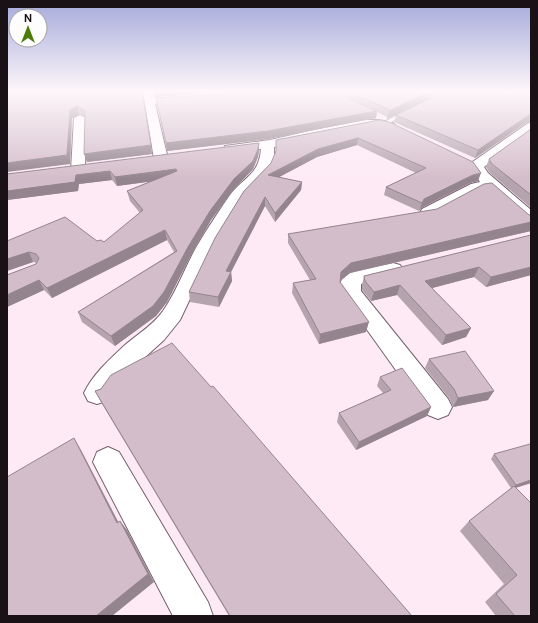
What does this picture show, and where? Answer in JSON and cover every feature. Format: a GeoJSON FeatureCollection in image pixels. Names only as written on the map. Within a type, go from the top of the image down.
{"type":"FeatureCollection","features":[{"type":"Feature","properties":{"kind":"street"},"geometry":{"type":"LineString","coordinates":[[78,170],[80,121]]}},
{"type":"Feature","properties":{"kind":"street"},"geometry":{"type":"LineString","coordinates":[[153,121],[161,159]]}},
{"type":"Feature","properties":{"kind":"street"},"geometry":{"type":"LineString","coordinates":[[382,121],[399,129]]}},
{"type":"Feature","properties":{"kind":"street"},"geometry":{"type":"LineString","coordinates":[[214,152],[268,144],[356,125],[382,121]]}},
{"type":"Feature","properties":{"kind":"street"},"geometry":{"type":"LineString","coordinates":[[476,166],[530,128]]}},
{"type":"Feature","properties":{"kind":"street"},"geometry":{"type":"LineString","coordinates":[[97,394],[108,378],[134,352],[156,334],[172,315],[206,246],[236,197],[263,170],[267,159],[268,144]]}},
{"type":"Feature","properties":{"kind":"street"},"geometry":{"type":"LineString","coordinates":[[146,161],[176,157]]}},
{"type":"Feature","properties":{"kind":"street"},"geometry":{"type":"LineString","coordinates":[[462,159],[476,166],[482,176],[531,219]]}},
{"type":"Feature","properties":{"kind":"street"},"geometry":{"type":"LineString","coordinates":[[62,172],[93,168]]}},
{"type":"Feature","properties":{"kind":"street"},"geometry":{"type":"LineString","coordinates":[[428,213],[476,187],[492,185]]}},
{"type":"Feature","properties":{"kind":"street"},"geometry":{"type":"LineString","coordinates":[[414,264],[360,277],[351,281],[350,292],[438,407]]}},
{"type":"Feature","properties":{"kind":"street"},"geometry":{"type":"LineString","coordinates":[[108,462],[194,616]]}},
{"type":"Feature","properties":{"kind":"building"},"geometry":{"type":"Polygon","coordinates":[[[7,121],[69,121],[67,155],[7,163],[7,121]]]}},
{"type":"Feature","properties":{"kind":"building"},"geometry":{"type":"Polygon","coordinates":[[[85,121],[147,121],[151,145],[84,154],[85,121]]]}},
{"type":"Feature","properties":{"kind":"building"},"geometry":{"type":"Polygon","coordinates":[[[161,121],[322,121],[268,131],[166,143],[161,121]]]}},
{"type":"Feature","properties":{"kind":"building"},"geometry":{"type":"Polygon","coordinates":[[[373,121],[384,121],[473,162],[481,173],[473,175],[424,199],[422,203],[386,187],[426,168],[358,138],[318,149],[268,175],[302,182],[275,213],[265,197],[226,271],[231,272],[218,297],[189,292],[215,238],[244,191],[271,163],[276,151],[276,140],[373,121]]]}},
{"type":"Feature","properties":{"kind":"building"},"geometry":{"type":"Polygon","coordinates":[[[410,121],[520,121],[478,150],[410,121]]]}},
{"type":"Feature","properties":{"kind":"building"},"geometry":{"type":"Polygon","coordinates":[[[531,129],[531,195],[492,164],[489,159],[531,129]]]}},
{"type":"Feature","properties":{"kind":"building"},"geometry":{"type":"Polygon","coordinates":[[[259,143],[253,161],[234,179],[210,211],[188,247],[164,292],[153,306],[111,336],[78,312],[177,251],[165,230],[47,288],[39,280],[7,295],[7,275],[36,264],[39,258],[36,254],[29,252],[7,259],[7,241],[65,217],[97,241],[101,240],[104,242],[143,210],[127,191],[177,171],[176,169],[115,177],[110,171],[76,175],[75,182],[7,191],[7,174],[259,143]]]}},
{"type":"Feature","properties":{"kind":"building"},"geometry":{"type":"Polygon","coordinates":[[[492,183],[529,215],[531,215],[531,222],[351,263],[341,272],[340,282],[369,322],[320,334],[293,283],[316,279],[288,234],[437,209],[484,184],[492,183]]]}},
{"type":"Feature","properties":{"kind":"building"},"geometry":{"type":"Polygon","coordinates":[[[531,235],[531,267],[491,277],[479,267],[425,281],[471,328],[446,335],[400,285],[374,292],[365,281],[364,276],[531,235]]]}},
{"type":"Feature","properties":{"kind":"building"},"geometry":{"type":"Polygon","coordinates":[[[172,343],[211,387],[213,386],[412,616],[230,616],[95,391],[101,389],[111,375],[172,343]]]}},
{"type":"Feature","properties":{"kind":"building"},"geometry":{"type":"Polygon","coordinates":[[[465,351],[494,391],[458,398],[454,389],[429,359],[465,351]]]}},
{"type":"Feature","properties":{"kind":"building"},"geometry":{"type":"Polygon","coordinates":[[[402,368],[431,407],[359,442],[339,413],[391,390],[380,377],[402,368]]]}},
{"type":"Feature","properties":{"kind":"building"},"geometry":{"type":"Polygon","coordinates":[[[74,438],[117,523],[120,521],[148,574],[96,616],[7,616],[7,477],[74,438]]]}},
{"type":"Feature","properties":{"kind":"building"},"geometry":{"type":"Polygon","coordinates":[[[530,444],[531,480],[516,485],[494,454],[530,444]]]}},
{"type":"Feature","properties":{"kind":"building"},"geometry":{"type":"Polygon","coordinates":[[[514,486],[531,503],[531,616],[515,616],[496,594],[517,575],[469,521],[514,486]]]}}]}
